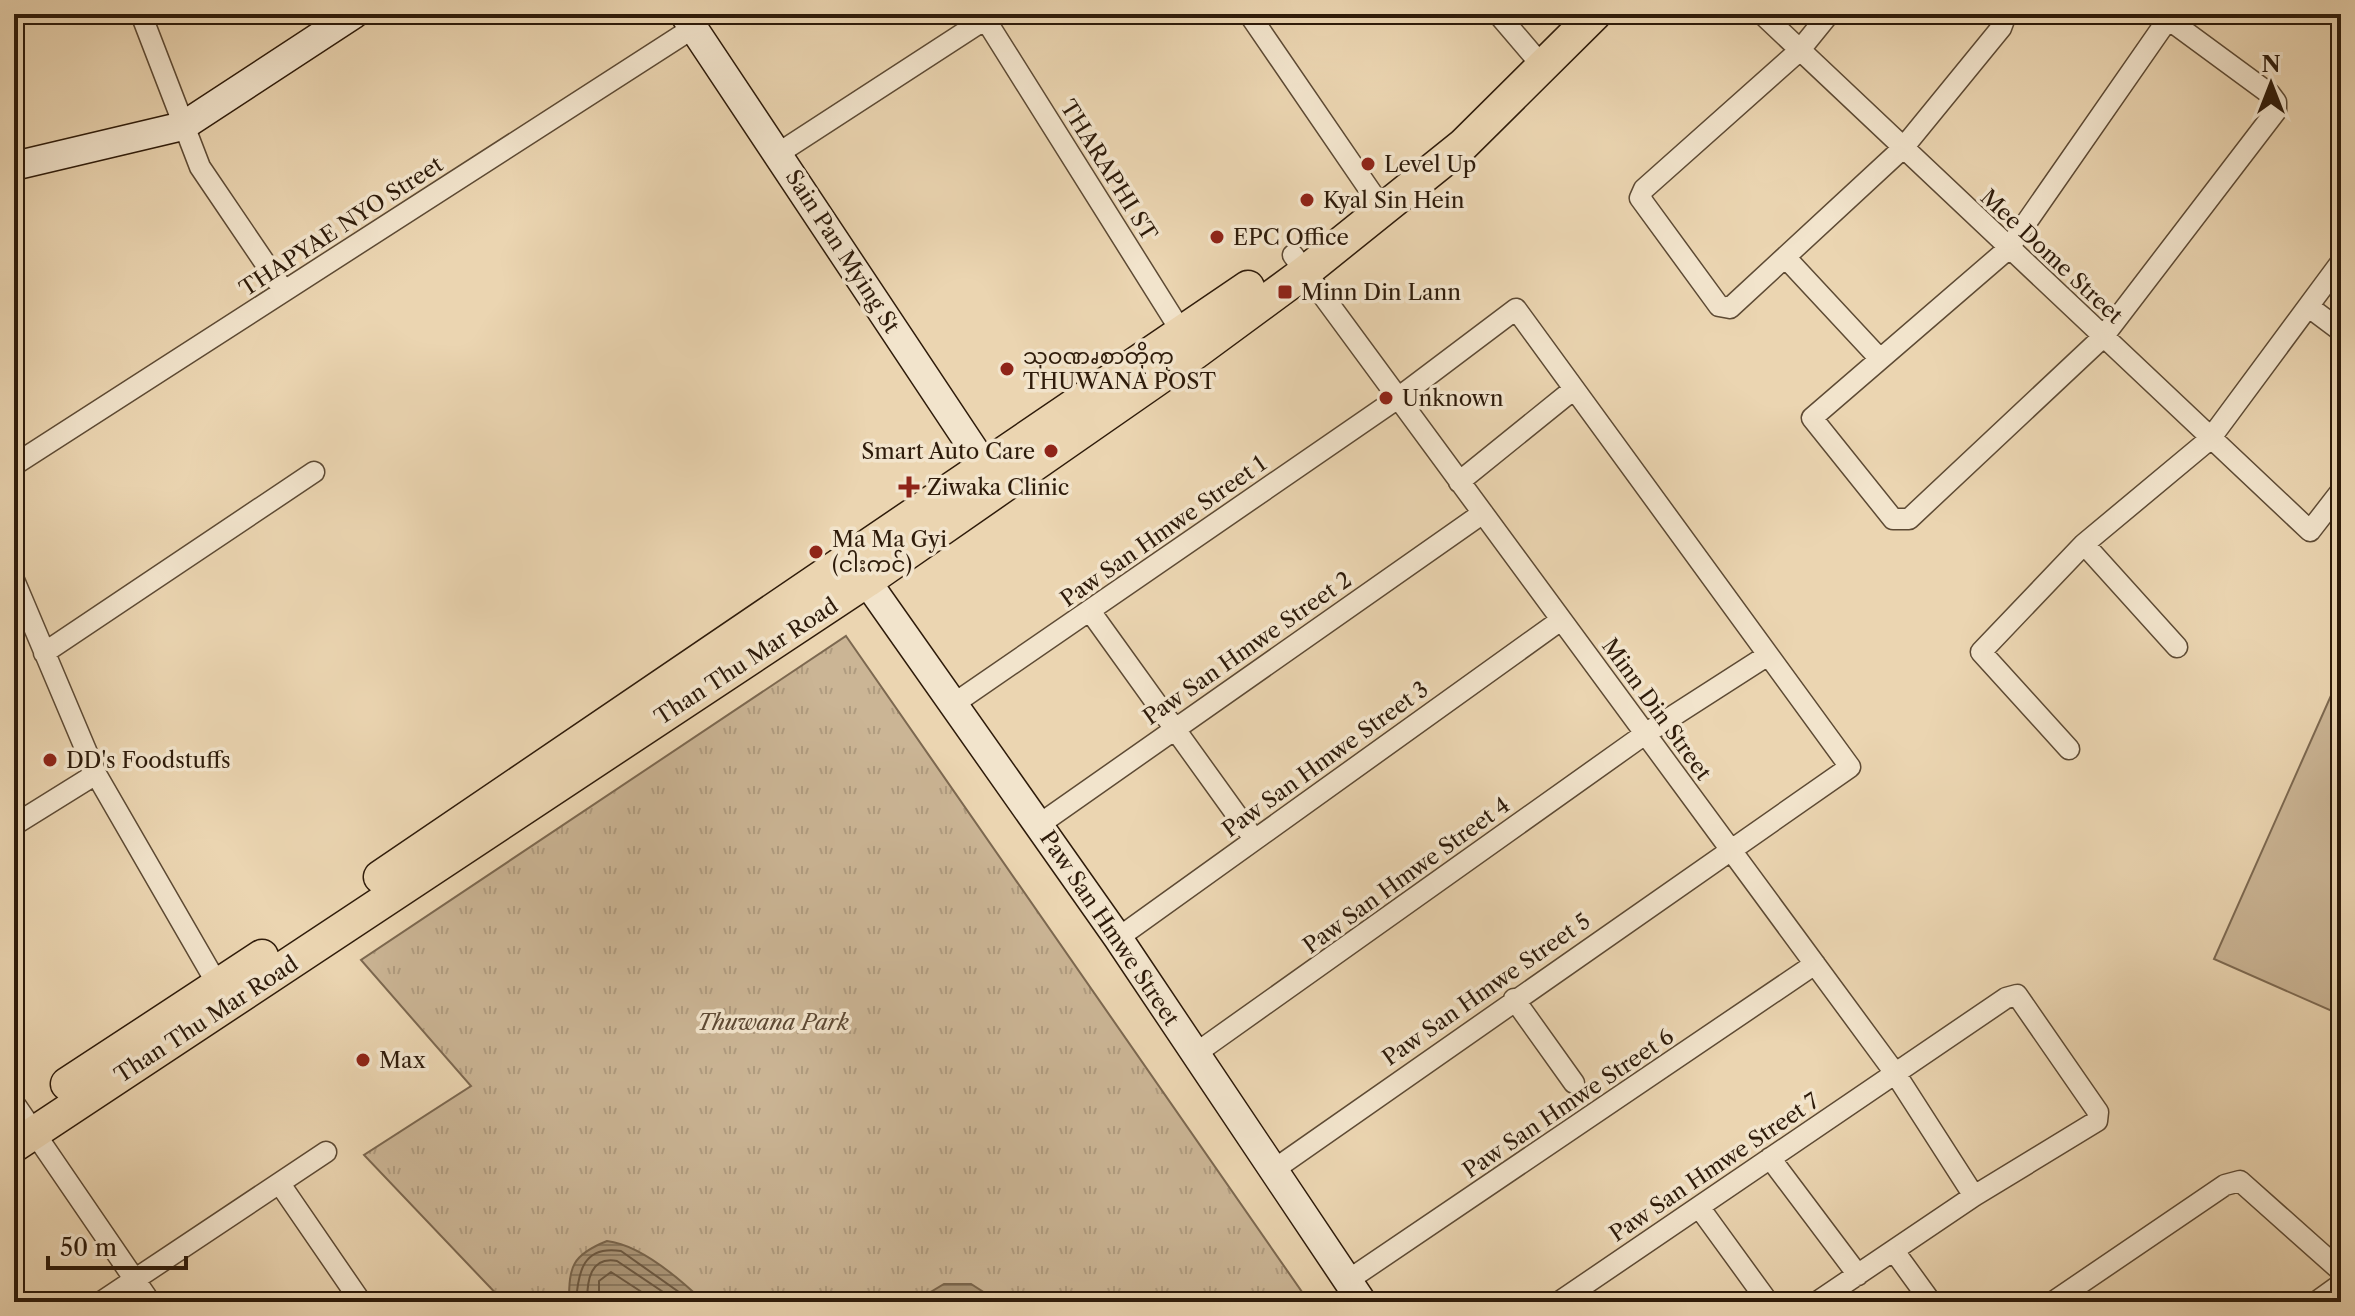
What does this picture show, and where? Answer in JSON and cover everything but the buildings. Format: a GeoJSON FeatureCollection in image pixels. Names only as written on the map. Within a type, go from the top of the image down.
{"type":"FeatureCollection","features":[{"type":"Feature","properties":{"kind":"main road","name":"Than Thu Mar Road"},"geometry":{"type":"LineString","coordinates":[[1537,60],[1566,14]]}},
{"type":"Feature","properties":{"kind":"main road","name":"Than Thu Mar Road"},"geometry":{"type":"LineString","coordinates":[[19,1124],[224,994],[859,570],[1188,343],[1299,264],[1378,202],[1450,129],[1595,14]]}},
{"type":"Feature","properties":{"kind":"street"},"geometry":{"type":"LineString","coordinates":[[141,14],[200,167],[284,291]]}},
{"type":"Feature","properties":{"kind":"street"},"geometry":{"type":"LineString","coordinates":[[14,166],[183,126],[354,14]]}},
{"type":"Feature","properties":{"kind":"street"},"geometry":{"type":"LineString","coordinates":[[1249,14],[1378,202]]}},
{"type":"Feature","properties":{"kind":"street"},"geometry":{"type":"LineString","coordinates":[[1498,14],[1537,60]]}},
{"type":"Feature","properties":{"kind":"street","name":"Mee Dome Street"},"geometry":{"type":"LineString","coordinates":[[1762,14],[2310,531],[2341,491]]}},
{"type":"Feature","properties":{"kind":"street"},"geometry":{"type":"LineString","coordinates":[[1829,14],[1799,51],[1644,189],[1640,198],[1719,306],[1730,308],[1903,148],[2001,28],[2004,20],[2000,14]]}},
{"type":"Feature","properties":{"kind":"street"},"geometry":{"type":"LineString","coordinates":[[779,153],[987,16]]}},
{"type":"Feature","properties":{"kind":"street","name":"THARAPHI ST"},"geometry":{"type":"LineString","coordinates":[[987,16],[1188,343]]}},
{"type":"Feature","properties":{"kind":"street"},"geometry":{"type":"LineString","coordinates":[[2168,19],[2270,94],[2276,102],[2276,111],[2103,337],[1909,519],[1893,519],[1812,418],[2008,249],[2168,19]]}},
{"type":"Feature","properties":{"kind":"street","name":"Sain Pan Mying St"},"geometry":{"type":"LineString","coordinates":[[689,21],[992,478]]}},
{"type":"Feature","properties":{"kind":"street","name":"THAPYAE NYO Street"},"geometry":{"type":"LineString","coordinates":[[14,465],[284,291],[689,21]]}},
{"type":"Feature","properties":{"kind":"street"},"geometry":{"type":"LineString","coordinates":[[1786,258],[1880,359]]}},
{"type":"Feature","properties":{"kind":"street"},"geometry":{"type":"LineString","coordinates":[[2069,749],[1981,652],[2084,544],[2210,439],[2341,262]]}},
{"type":"Feature","properties":{"kind":"street","name":"Minn Din Street"},"geometry":{"type":"LineString","coordinates":[[1299,264],[1895,1073],[1974,1196]]}},
{"type":"Feature","properties":{"kind":"street"},"geometry":{"type":"LineString","coordinates":[[2309,307],[2341,331]]}},
{"type":"Feature","properties":{"kind":"street","name":"Paw San Hmwe Street 1"},"geometry":{"type":"LineString","coordinates":[[955,703],[1398,398],[1516,309],[1574,389]]}},
{"type":"Feature","properties":{"kind":"street"},"geometry":{"type":"LineString","coordinates":[[1459,482],[1574,389],[1768,655]]}},
{"type":"Feature","properties":{"kind":"street"},"geometry":{"type":"LineString","coordinates":[[44,653],[314,472]]}},
{"type":"Feature","properties":{"kind":"street","name":"Paw San Hmwe Street 2"},"geometry":{"type":"LineString","coordinates":[[1040,824],[1483,513]]}},
{"type":"Feature","properties":{"kind":"street"},"geometry":{"type":"LineString","coordinates":[[2084,544],[2177,647]]}},
{"type":"Feature","properties":{"kind":"street","name":"Paw San Hmwe Street"},"geometry":{"type":"LineString","coordinates":[[859,570],[1040,824],[1355,1292]]}},
{"type":"Feature","properties":{"kind":"street"},"geometry":{"type":"LineString","coordinates":[[15,591],[96,774],[224,994]]}},
{"type":"Feature","properties":{"kind":"street"},"geometry":{"type":"LineString","coordinates":[[1090,611],[1254,839]]}},
{"type":"Feature","properties":{"kind":"street","name":"Paw San Hmwe Street 3"},"geometry":{"type":"LineString","coordinates":[[1118,938],[1561,620]]}},
{"type":"Feature","properties":{"kind":"street","name":"Paw San Hmwe Street 4"},"geometry":{"type":"LineString","coordinates":[[1195,1054],[1645,734],[1768,655]]}},
{"type":"Feature","properties":{"kind":"street","name":"Paw San Hmwe Street 5"},"geometry":{"type":"LineString","coordinates":[[1272,1171],[1729,848],[1850,767],[1768,655]]}},
{"type":"Feature","properties":{"kind":"street"},"geometry":{"type":"LineString","coordinates":[[14,825],[96,774]]}},
{"type":"Feature","properties":{"kind":"street","name":"Paw San Hmwe Street 6"},"geometry":{"type":"LineString","coordinates":[[1355,1292],[1815,964]]}},
{"type":"Feature","properties":{"kind":"street","name":"Paw San Hmwe Street 7"},"geometry":{"type":"LineString","coordinates":[[1564,1301],[2006,998],[2017,995],[2098,1112],[2097,1121],[1974,1196]]}},
{"type":"Feature","properties":{"kind":"street"},"geometry":{"type":"LineString","coordinates":[[1514,999],[1574,1083]]}},
{"type":"Feature","properties":{"kind":"street"},"geometry":{"type":"LineString","coordinates":[[19,1124],[150,1302]]}},
{"type":"Feature","properties":{"kind":"street"},"geometry":{"type":"LineString","coordinates":[[101,1302],[326,1152]]}},
{"type":"Feature","properties":{"kind":"street"},"geometry":{"type":"LineString","coordinates":[[1770,1158],[1858,1275]]}},
{"type":"Feature","properties":{"kind":"street"},"geometry":{"type":"LineString","coordinates":[[2053,1302],[2225,1185],[2240,1181],[2341,1271]]}},
{"type":"Feature","properties":{"kind":"street"},"geometry":{"type":"LineString","coordinates":[[280,1184],[361,1302]]}},
{"type":"Feature","properties":{"kind":"street"},"geometry":{"type":"LineString","coordinates":[[1817,1302],[1974,1196]]}},
{"type":"Feature","properties":{"kind":"street"},"geometry":{"type":"LineString","coordinates":[[1699,1207],[1768,1302]]}},
{"type":"Feature","properties":{"kind":"street"},"geometry":{"type":"LineString","coordinates":[[1894,1251],[1931,1302]]}},
{"type":"Feature","properties":{"kind":"street"},"geometry":{"type":"LineString","coordinates":[[2316,1302],[2341,1284]]}},
{"type":"Feature","properties":{"kind":"green space","name":"Thuwana Park"},"geometry":{"type":"Polygon","coordinates":[[[846,636],[1309,1302],[504,1302],[364,1155],[471,1086],[361,960],[846,636]]]}},
{"type":"Feature","properties":{"kind":"green space"},"geometry":{"type":"Polygon","coordinates":[[[2333,691],[2341,694],[2341,1015],[2214,959],[2333,691]]]}},
{"type":"Feature","properties":{"kind":"water"},"geometry":{"type":"Polygon","coordinates":[[[607,1241],[646,1256],[704,1302],[569,1302],[570,1279],[575,1263],[586,1251],[607,1241]]]}},
{"type":"Feature","properties":{"kind":"water"},"geometry":{"type":"Polygon","coordinates":[[[944,1284],[971,1284],[999,1302],[914,1302],[944,1284]]]}},
{"type":"Feature","properties":{"kind":"place","name":"Level Up"},"geometry":{"type":"Point","coordinates":[1368,164]}},
{"type":"Feature","properties":{"kind":"place","name":"Kyal Sin Hein"},"geometry":{"type":"Point","coordinates":[1307,200]}},
{"type":"Feature","properties":{"kind":"place","name":"EPC Office"},"geometry":{"type":"Point","coordinates":[1217,237]}},
{"type":"Feature","properties":{"kind":"place","name":"Minn Din Lann"},"geometry":{"type":"Point","coordinates":[1285,292]}},
{"type":"Feature","properties":{"kind":"place","name":"သုဝဏၧစာတိုက္ THUWANA POST"},"geometry":{"type":"Point","coordinates":[1007,369]}},
{"type":"Feature","properties":{"kind":"place","name":"Unknown"},"geometry":{"type":"Point","coordinates":[1386,398]}},
{"type":"Feature","properties":{"kind":"place","name":"Smart Auto Care"},"geometry":{"type":"Point","coordinates":[1051,451]}},
{"type":"Feature","properties":{"kind":"place","name":"Ziwaka Clinic"},"geometry":{"type":"Point","coordinates":[909,487]}},
{"type":"Feature","properties":{"kind":"place","name":"Ma Ma Gyi (ငါးကင်)"},"geometry":{"type":"Point","coordinates":[816,552]}},
{"type":"Feature","properties":{"kind":"place","name":"DD's Foodstuffs"},"geometry":{"type":"Point","coordinates":[50,760]}},
{"type":"Feature","properties":{"kind":"place","name":"Max"},"geometry":{"type":"Point","coordinates":[363,1060]}}]}
